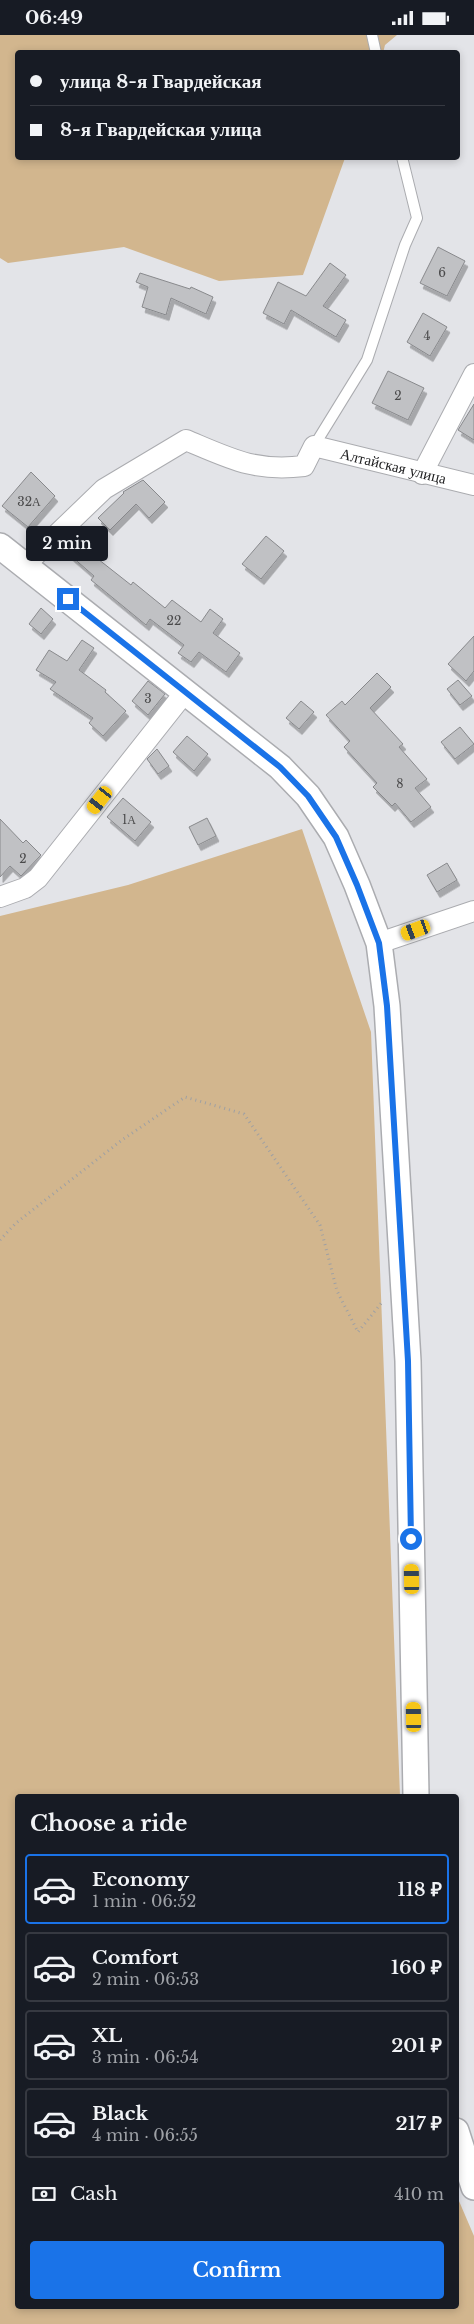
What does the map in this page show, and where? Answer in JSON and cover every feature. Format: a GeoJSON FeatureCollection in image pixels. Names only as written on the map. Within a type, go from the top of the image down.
{"type":"FeatureCollection","features":[{"type":"Feature","properties":{"kind":"street"},"geometry":{"type":"LineString","coordinates":[[422,474],[474,374]]}},
{"type":"Feature","properties":{"kind":"street"},"geometry":{"type":"LineString","coordinates":[[25,565],[104,489],[186,440],[241,463],[263,468],[304,466],[314,446]]}},
{"type":"Feature","properties":{"kind":"street","name":"Алтайская улица"},"geometry":{"type":"LineString","coordinates":[[314,446],[422,474],[474,485]]}},
{"type":"Feature","properties":{"kind":"street"},"geometry":{"type":"LineString","coordinates":[[0,546],[280,767],[308,796],[336,837],[379,943],[387,1006],[408,1361],[416,1794]]}},
{"type":"Feature","properties":{"kind":"street"},"geometry":{"type":"LineString","coordinates":[[0,897],[25,888],[38,878],[186,691]]}},
{"type":"Feature","properties":{"kind":"street"},"geometry":{"type":"LineString","coordinates":[[379,943],[474,911]]}},
{"type":"Feature","properties":{"kind":"street"},"geometry":{"type":"LineString","coordinates":[[459,2140],[474,2187]]}},
{"type":"Feature","properties":{"kind":"lane"},"geometry":{"type":"LineString","coordinates":[[372,35],[375,50]]}},
{"type":"Feature","properties":{"kind":"lane"},"geometry":{"type":"LineString","coordinates":[[314,446],[367,360],[405,245],[417,219],[403,160]]}},
{"type":"Feature","properties":{"kind":"path"},"geometry":{"type":"LineString","coordinates":[[0,1240],[16,1223],[107,1152],[185,1097],[244,1114],[320,1225],[337,1291],[358,1332],[403,1276]]}},
{"type":"Feature","properties":{"kind":"shaded area"},"geometry":{"type":"Polygon","coordinates":[[[0,35],[397,35],[385,45],[384,50],[15,50],[15,160],[344,160],[303,275],[219,281],[124,247],[8,263],[0,258],[0,35]]]}},
{"type":"Feature","properties":{"kind":"shaded area"},"geometry":{"type":"Polygon","coordinates":[[[302,829],[371,1032],[400,1794],[15,1794],[15,2309],[459,2309],[459,2201],[474,2236],[474,2324],[0,2324],[0,916],[128,885],[302,829]]]}},
{"type":"Feature","properties":{"kind":"building"},"geometry":{"type":"Polygon","coordinates":[[[438,247],[465,261],[447,296],[420,283],[438,247]]]}},
{"type":"Feature","properties":{"kind":"building"},"geometry":{"type":"Polygon","coordinates":[[[330,263],[346,275],[323,306],[346,320],[336,337],[291,310],[284,324],[263,313],[278,282],[306,296],[330,263]]]}},
{"type":"Feature","properties":{"kind":"building"},"geometry":{"type":"Polygon","coordinates":[[[140,273],[190,289],[191,287],[213,297],[206,314],[171,298],[166,315],[142,307],[148,287],[136,282],[140,273]]]}},
{"type":"Feature","properties":{"kind":"building"},"geometry":{"type":"Polygon","coordinates":[[[423,313],[447,327],[430,356],[407,342],[423,313]]]}},
{"type":"Feature","properties":{"kind":"building"},"geometry":{"type":"Polygon","coordinates":[[[388,371],[424,388],[408,420],[372,403],[388,371]]]}},
{"type":"Feature","properties":{"kind":"building"},"geometry":{"type":"Polygon","coordinates":[[[474,404],[474,440],[458,430],[474,404]]]}},
{"type":"Feature","properties":{"kind":"building"},"geometry":{"type":"Polygon","coordinates":[[[31,472],[55,496],[28,527],[2,506],[31,472]]]}},
{"type":"Feature","properties":{"kind":"building"},"geometry":{"type":"Polygon","coordinates":[[[143,480],[165,502],[149,518],[136,504],[110,530],[98,518],[123,492],[143,480]]]}},
{"type":"Feature","properties":{"kind":"building"},"geometry":{"type":"Polygon","coordinates":[[[79,531],[91,541],[84,548],[131,585],[133,582],[165,608],[172,600],[201,622],[210,609],[223,619],[213,633],[240,653],[226,672],[199,652],[191,662],[178,653],[184,645],[150,619],[146,625],[91,580],[94,576],[63,549],[79,531]]]}},
{"type":"Feature","properties":{"kind":"building"},"geometry":{"type":"Polygon","coordinates":[[[266,536],[284,551],[261,579],[242,564],[266,536]]]}},
{"type":"Feature","properties":{"kind":"building"},"geometry":{"type":"Polygon","coordinates":[[[41,608],[53,619],[41,634],[29,624],[41,608]]]}},
{"type":"Feature","properties":{"kind":"building"},"geometry":{"type":"Polygon","coordinates":[[[474,636],[474,671],[466,681],[448,664],[474,636]]]}},
{"type":"Feature","properties":{"kind":"building"},"geometry":{"type":"Polygon","coordinates":[[[82,640],[94,648],[79,670],[106,690],[105,692],[126,711],[103,736],[89,723],[93,718],[50,689],[56,682],[36,670],[49,650],[67,661],[82,640]]]}},
{"type":"Feature","properties":{"kind":"building"},"geometry":{"type":"Polygon","coordinates":[[[377,673],[391,687],[370,708],[403,744],[399,747],[427,779],[415,788],[431,807],[411,822],[395,803],[392,806],[373,787],[377,783],[344,747],[350,741],[326,715],[342,701],[345,705],[377,673]]]}},
{"type":"Feature","properties":{"kind":"building"},"geometry":{"type":"Polygon","coordinates":[[[458,680],[472,696],[460,705],[447,689],[458,680]]]}},
{"type":"Feature","properties":{"kind":"building"},"geometry":{"type":"Polygon","coordinates":[[[148,681],[165,694],[148,715],[132,701],[148,681]]]}},
{"type":"Feature","properties":{"kind":"building"},"geometry":{"type":"Polygon","coordinates":[[[301,701],[314,712],[299,729],[286,718],[301,701]]]}},
{"type":"Feature","properties":{"kind":"building"},"geometry":{"type":"Polygon","coordinates":[[[460,727],[474,744],[455,759],[441,742],[460,727]]]}},
{"type":"Feature","properties":{"kind":"building"},"geometry":{"type":"Polygon","coordinates":[[[187,736],[208,754],[194,771],[173,752],[187,736]]]}},
{"type":"Feature","properties":{"kind":"building"},"geometry":{"type":"Polygon","coordinates":[[[157,749],[169,766],[158,774],[147,759],[157,749]]]}},
{"type":"Feature","properties":{"kind":"building"},"geometry":{"type":"Polygon","coordinates":[[[123,798],[151,822],[135,841],[107,817],[123,798]]]}},
{"type":"Feature","properties":{"kind":"building"},"geometry":{"type":"Polygon","coordinates":[[[207,818],[216,836],[198,845],[189,827],[207,818]]]}},
{"type":"Feature","properties":{"kind":"building"},"geometry":{"type":"Polygon","coordinates":[[[0,819],[23,843],[26,840],[41,855],[21,876],[10,866],[0,877],[0,819]]]}},
{"type":"Feature","properties":{"kind":"building"},"geometry":{"type":"Polygon","coordinates":[[[447,863],[457,880],[437,892],[427,875],[447,863]]]}},
{"type":"Feature","properties":{"kind":"route"},"geometry":{"type":"LineString","coordinates":[[68,599],[280,767],[308,796],[336,837],[379,943],[387,1006],[408,1361],[411,1539]]}}]}
